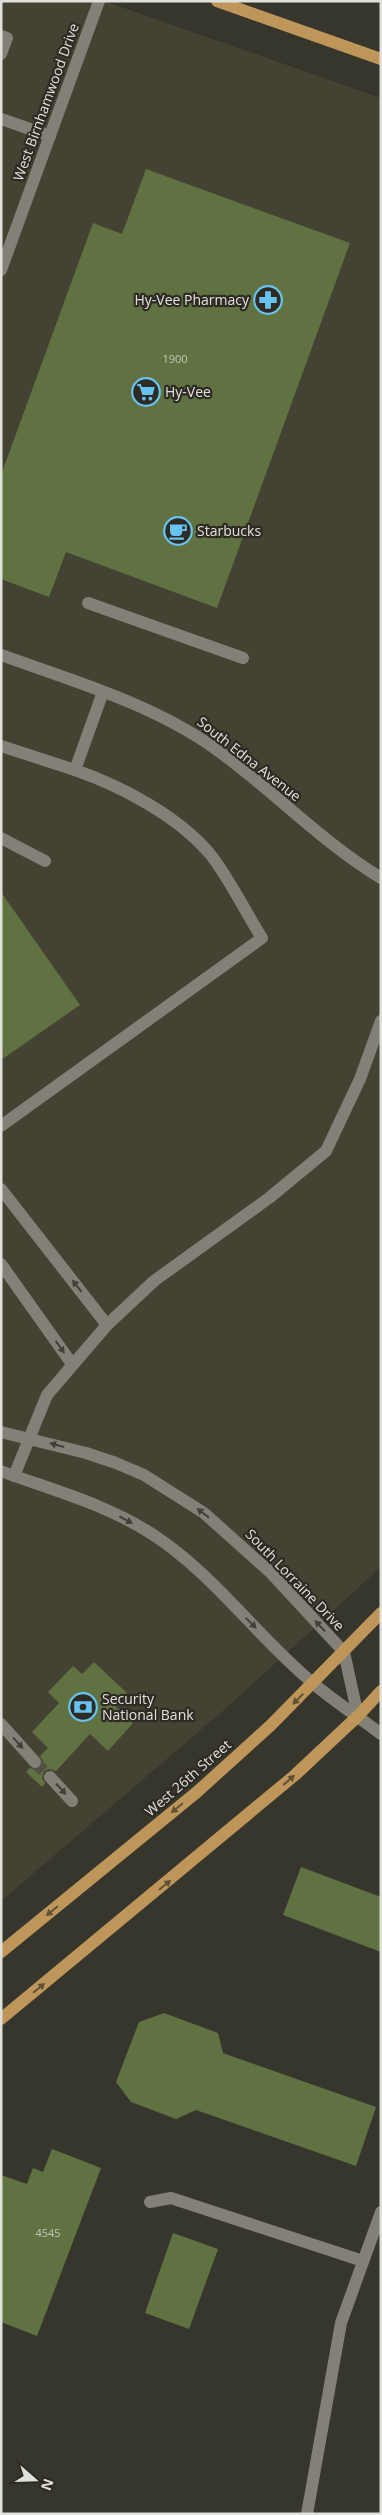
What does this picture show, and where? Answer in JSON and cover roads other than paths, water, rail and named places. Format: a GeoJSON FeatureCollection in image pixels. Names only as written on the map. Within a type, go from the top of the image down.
{"type":"FeatureCollection","features":[{"type":"Feature","properties":{"kind":"main road"},"geometry":{"type":"LineString","coordinates":[[217,1],[381,59]]}},
{"type":"Feature","properties":{"kind":"main road","name":"West 26th Street"},"geometry":{"type":"LineString","coordinates":[[1,1952],[197,1792],[271,1726],[381,1613]]}},
{"type":"Feature","properties":{"kind":"main road"},"geometry":{"type":"LineString","coordinates":[[1,2019],[206,1852],[295,1775],[358,1716],[381,1691]]}},
{"type":"Feature","properties":{"kind":"street","name":"West Birnhamwood Drive"},"geometry":{"type":"LineString","coordinates":[[1,270],[99,1]]}},
{"type":"Feature","properties":{"kind":"street"},"geometry":{"type":"LineString","coordinates":[[1,36],[6,38],[1,54]]}},
{"type":"Feature","properties":{"kind":"street"},"geometry":{"type":"LineString","coordinates":[[1,119],[50,136]]}},
{"type":"Feature","properties":{"kind":"street"},"geometry":{"type":"LineString","coordinates":[[88,603],[243,658]]}},
{"type":"Feature","properties":{"kind":"street","name":"South Edna Avenue"},"geometry":{"type":"LineString","coordinates":[[1,655],[103,692],[154,713],[213,747],[349,858],[381,878]]}},
{"type":"Feature","properties":{"kind":"street"},"geometry":{"type":"LineString","coordinates":[[76,770],[103,692]]}},
{"type":"Feature","properties":{"kind":"street"},"geometry":{"type":"LineString","coordinates":[[1,746],[110,782],[180,826],[210,854],[262,938],[1,1126]]}},
{"type":"Feature","properties":{"kind":"street"},"geometry":{"type":"LineString","coordinates":[[1,838],[45,861]]}},
{"type":"Feature","properties":{"kind":"street"},"geometry":{"type":"LineString","coordinates":[[14,1476],[47,1395],[107,1325],[154,1281],[269,1198],[326,1151],[360,1079],[381,1021]]}},
{"type":"Feature","properties":{"kind":"street"},"geometry":{"type":"LineString","coordinates":[[1,1188],[107,1325]]}},
{"type":"Feature","properties":{"kind":"street"},"geometry":{"type":"LineString","coordinates":[[1,1264],[72,1364]]}},
{"type":"Feature","properties":{"kind":"street","name":"South Lorraine Drive"},"geometry":{"type":"LineString","coordinates":[[1,1432],[116,1463],[144,1475],[204,1513],[270,1572],[344,1652],[358,1716]]}},
{"type":"Feature","properties":{"kind":"street"},"geometry":{"type":"LineString","coordinates":[[1,1471],[82,1500],[123,1518],[152,1534],[198,1571],[313,1684],[381,1734]]}},
{"type":"Feature","properties":{"kind":"street"},"geometry":{"type":"LineString","coordinates":[[1,1724],[35,1762]]}},
{"type":"Feature","properties":{"kind":"street"},"geometry":{"type":"LineString","coordinates":[[50,1777],[72,1801]]}},
{"type":"Feature","properties":{"kind":"street"},"geometry":{"type":"LineString","coordinates":[[150,2202],[171,2198],[363,2261]]}},
{"type":"Feature","properties":{"kind":"street"},"geometry":{"type":"LineString","coordinates":[[307,2514],[341,2323],[381,2212]]}},
{"type":"Feature","properties":{"kind":"tunnel"},"geometry":{"type":"LineString","coordinates":[[35,1762],[50,1777]]}},
{"type":"Feature","properties":{"kind":"place","name":"Hy-Vee Pharmacy"},"geometry":{"type":"Point","coordinates":[268,300]}},
{"type":"Feature","properties":{"kind":"place","name":"Hy-Vee"},"geometry":{"type":"Point","coordinates":[146,392]}},
{"type":"Feature","properties":{"kind":"place","name":"Starbucks"},"geometry":{"type":"Point","coordinates":[178,531]}},
{"type":"Feature","properties":{"kind":"place","name":"Security National Bank"},"geometry":{"type":"Point","coordinates":[83,1707]}}]}
